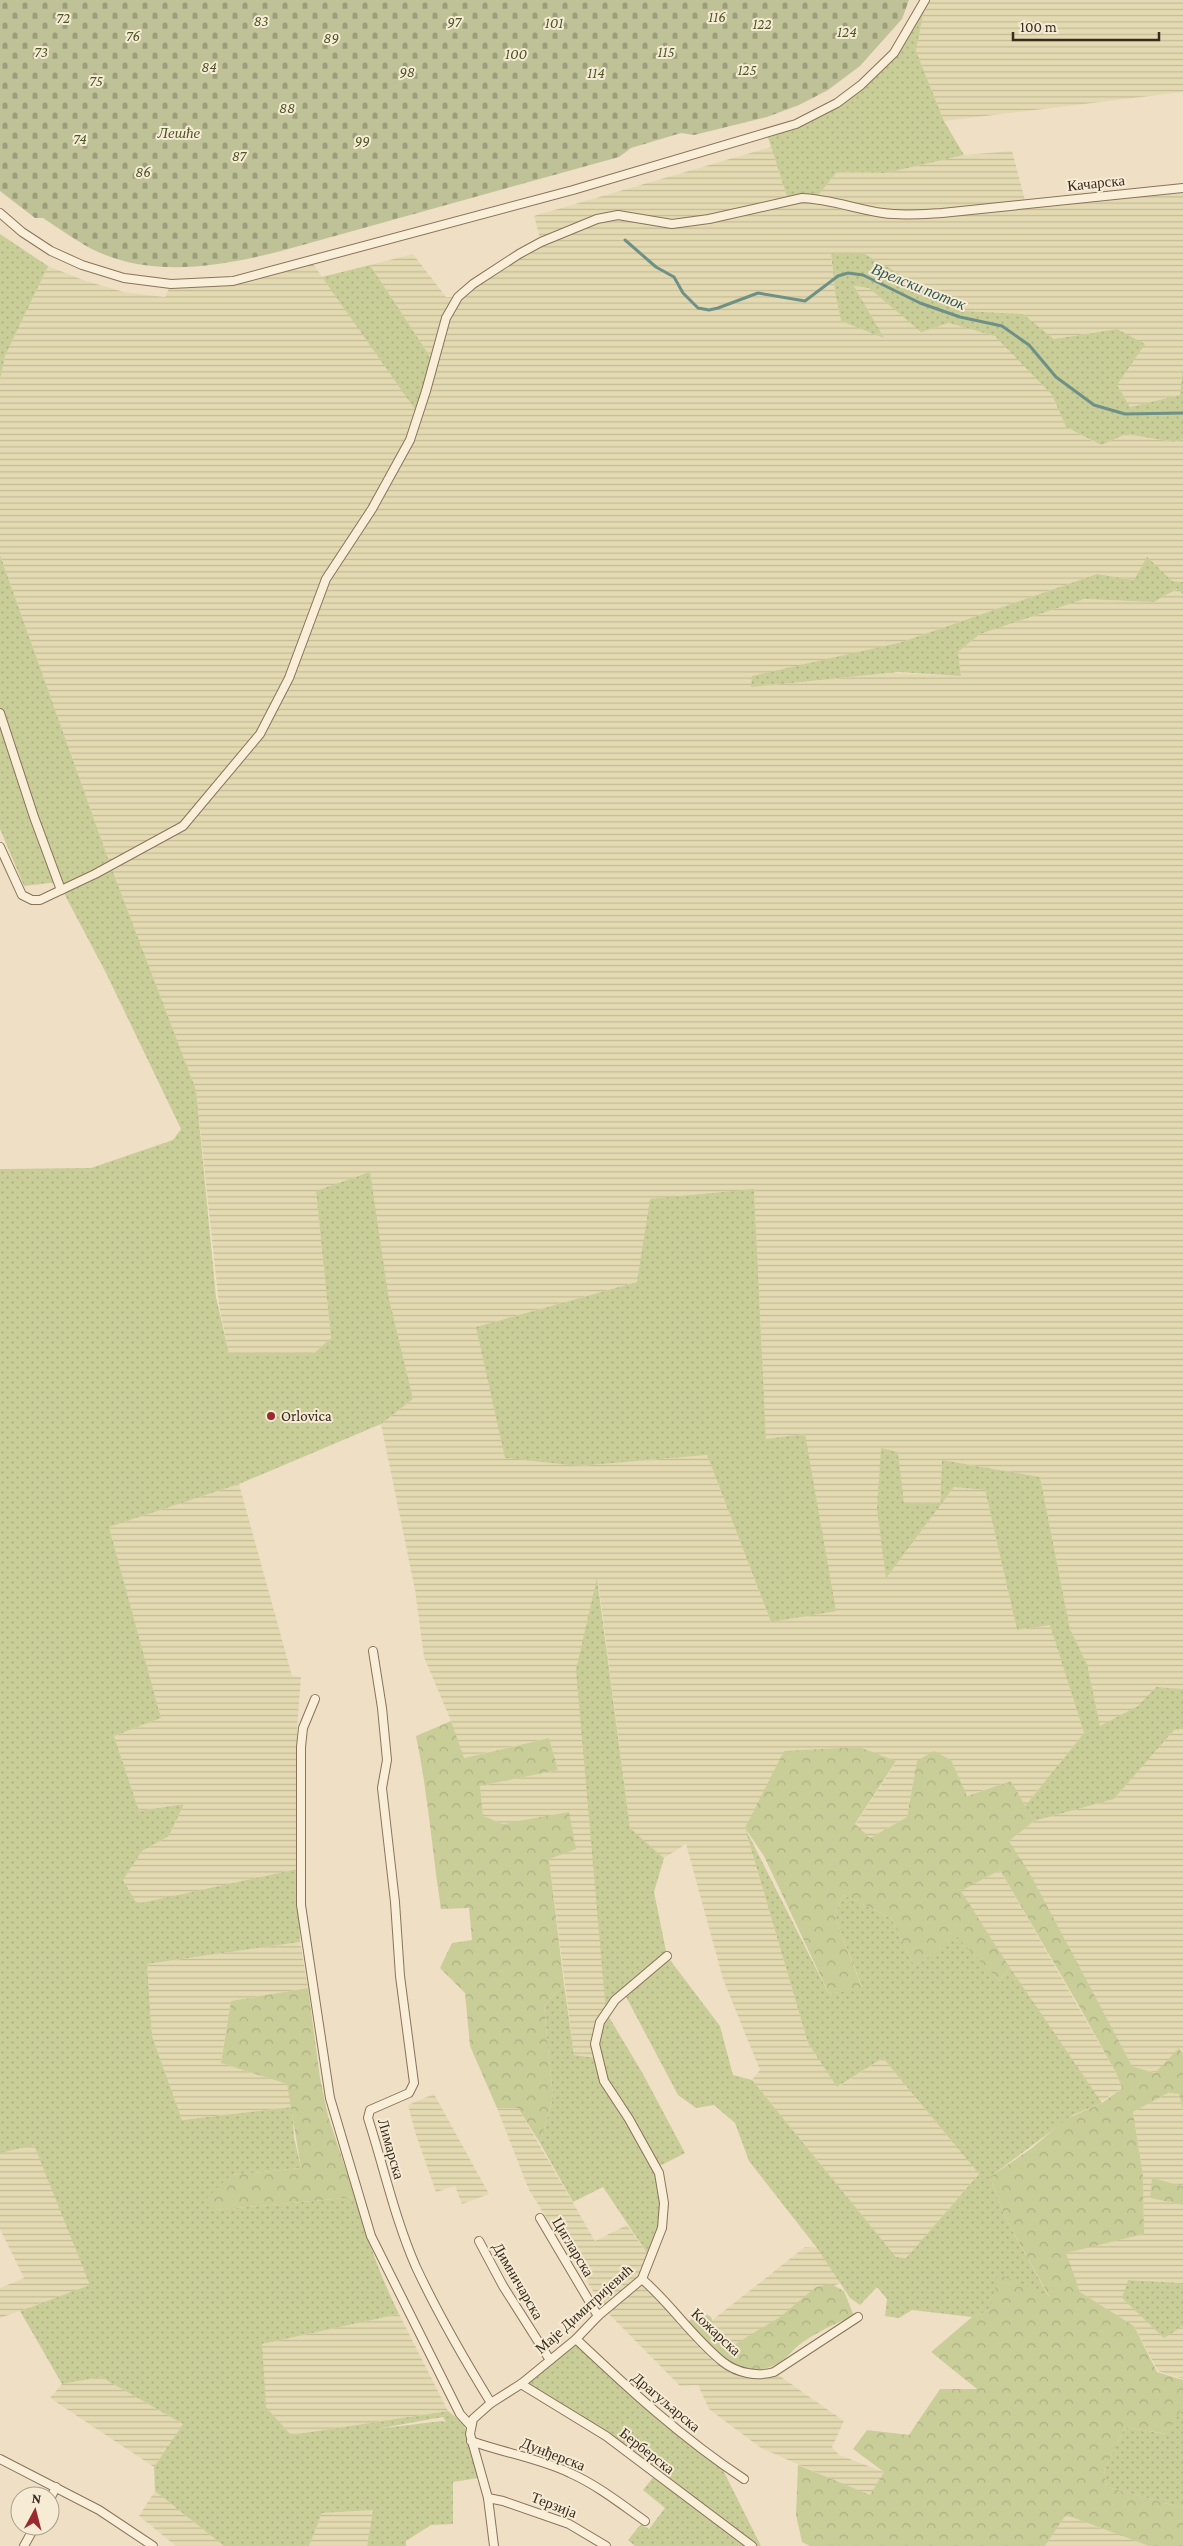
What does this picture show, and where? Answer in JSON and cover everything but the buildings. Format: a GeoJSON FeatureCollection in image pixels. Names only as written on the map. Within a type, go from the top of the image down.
{"type":"FeatureCollection","features":[{"type":"Feature","properties":{"kind":"street"},"geometry":{"type":"LineString","coordinates":[[0,213],[22,232],[51,251],[124,278],[171,284],[233,281],[573,190],[796,124],[836,103],[861,85],[894,53],[925,0]]}},
{"type":"Feature","properties":{"kind":"street","name":"Качарска"},"geometry":{"type":"LineString","coordinates":[[0,847],[22,895],[32,900],[40,900],[183,826],[260,734],[289,678],[326,579],[372,509],[410,440],[446,318],[458,297],[473,284],[541,242],[577,226],[608,216],[630,216],[672,224],[709,219],[802,198],[816,198],[894,214],[942,213],[1183,188]]}},
{"type":"Feature","properties":{"kind":"street"},"geometry":{"type":"LineString","coordinates":[[0,713],[34,817],[61,890]]}},
{"type":"Feature","properties":{"kind":"street","name":"Лимарска"},"geometry":{"type":"LineString","coordinates":[[373,1651],[382,1708],[387,1760],[382,1788],[395,1902],[400,1976],[414,2082],[409,2094],[370,2110],[368,2118],[394,2209],[416,2266],[457,2347],[491,2404]]}},
{"type":"Feature","properties":{"kind":"street"},"geometry":{"type":"LineString","coordinates":[[315,1699],[303,1728],[301,1747],[302,1905],[330,2098],[371,2236],[460,2414],[470,2426],[471,2441],[488,2498],[494,2546]]}},
{"type":"Feature","properties":{"kind":"street","name":"Маје Димитријевић"},"geometry":{"type":"LineString","coordinates":[[470,2426],[473,2419],[491,2404],[521,2384],[576,2339],[598,2316],[642,2279],[662,2228],[665,2215],[663,2187],[659,2173],[641,2140],[604,2081],[595,2044],[600,2022],[615,2000],[667,1956]]}},
{"type":"Feature","properties":{"kind":"street","name":"Цигларска"},"geometry":{"type":"LineString","coordinates":[[540,2218],[598,2316]]}},
{"type":"Feature","properties":{"kind":"street","name":"Димничарска"},"geometry":{"type":"LineString","coordinates":[[479,2241],[503,2286],[550,2360]]}},
{"type":"Feature","properties":{"kind":"street","name":"Кожарска"},"geometry":{"type":"LineString","coordinates":[[642,2279],[723,2362],[753,2374],[763,2375],[774,2372],[858,2317]]}},
{"type":"Feature","properties":{"kind":"street","name":"Драгуљарска"},"geometry":{"type":"LineString","coordinates":[[576,2339],[653,2412],[701,2450],[744,2479]]}},
{"type":"Feature","properties":{"kind":"street","name":"Берберска"},"geometry":{"type":"LineString","coordinates":[[521,2384],[606,2436],[752,2546]]}},
{"type":"Feature","properties":{"kind":"street","name":"Дунђерска"},"geometry":{"type":"LineString","coordinates":[[471,2441],[522,2455],[570,2472],[589,2482],[645,2521]]}},
{"type":"Feature","properties":{"kind":"street"},"geometry":{"type":"LineString","coordinates":[[0,2459],[54,2486]]}},
{"type":"Feature","properties":{"kind":"street"},"geometry":{"type":"LineString","coordinates":[[60,2489],[106,2514],[153,2546]]}},
{"type":"Feature","properties":{"kind":"street","name":"Терзија"},"geometry":{"type":"LineString","coordinates":[[488,2498],[503,2500],[569,2524],[606,2546]]}},
{"type":"Feature","properties":{"kind":"shaded area"},"geometry":{"type":"Polygon","coordinates":[[[926,0],[1183,0],[1183,92],[944,121],[916,51],[926,0]]]}},
{"type":"Feature","properties":{"kind":"shaded area"},"geometry":{"type":"Polygon","coordinates":[[[771,147],[788,200],[816,198],[837,172],[886,173],[964,155],[1012,151],[1026,204],[1183,190],[1183,368],[1180,395],[1130,407],[1116,384],[1117,329],[1054,339],[1023,314],[964,311],[865,254],[831,254],[835,292],[841,321],[883,337],[854,286],[869,288],[921,331],[949,323],[995,335],[1052,395],[1066,427],[1100,445],[1126,434],[1174,442],[1183,439],[1183,582],[1134,580],[1097,574],[902,642],[752,677],[752,687],[892,673],[961,676],[958,652],[980,634],[1084,599],[1154,602],[1178,589],[1183,594],[1183,1689],[1156,1687],[1139,1706],[1100,1727],[1087,1664],[1070,1629],[1040,1477],[942,1460],[940,1504],[903,1504],[898,1452],[886,1577],[954,1487],[985,1490],[1017,1630],[1050,1624],[1084,1733],[1025,1806],[1011,1781],[966,1796],[951,1760],[917,1761],[907,1817],[870,1838],[855,1825],[896,1762],[745,1828],[808,2043],[838,2087],[883,2058],[979,2174],[906,2258],[896,2257],[752,2080],[760,2070],[723,1979],[686,1844],[664,1858],[630,1828],[598,1580],[606,2012],[597,2058],[574,2055],[549,1859],[569,1813],[503,1824],[483,1816],[480,1786],[558,1770],[549,1738],[463,1758],[451,1721],[424,1657],[415,1590],[381,1424],[413,1399],[388,1294],[316,1191],[331,1338],[313,1354],[229,1354],[219,1305],[196,1090],[110,864],[0,555],[0,380],[5,356],[48,266],[86,281],[124,292],[165,297],[171,284],[233,281],[311,261],[419,414],[433,361],[370,265],[413,254],[446,297],[458,297],[541,242],[534,216],[771,147]],[[754,1189],[637,1282],[476,1327],[579,1466],[707,1455],[771,1622],[805,1434],[766,1440],[754,1189]]]}},
{"type":"Feature","properties":{"kind":"shaded area"},"geometry":{"type":"Polygon","coordinates":[[[239,1484],[292,1676],[301,1677],[297,1730],[297,1869],[137,1905],[123,1880],[142,1851],[169,1836],[184,1804],[139,1811],[114,1736],[161,1718],[109,1527],[239,1484]]]}},
{"type":"Feature","properties":{"kind":"shaded area"},"geometry":{"type":"Polygon","coordinates":[[[1183,1729],[1183,2055],[1179,2049],[1156,2073],[1132,2066],[1009,1841],[1034,1821],[1114,1799],[1174,1730],[1183,1729]]]}},
{"type":"Feature","properties":{"kind":"shaded area"},"geometry":{"type":"Polygon","coordinates":[[[1000,1870],[1116,2073],[1122,2088],[1096,2105],[960,1891],[1000,1870]]]}},
{"type":"Feature","properties":{"kind":"shaded area"},"geometry":{"type":"Polygon","coordinates":[[[300,1942],[308,1988],[231,2001],[221,2063],[287,2084],[292,2107],[182,2120],[152,2036],[147,1964],[300,1942]]]}},
{"type":"Feature","properties":{"kind":"shaded area"},"geometry":{"type":"Polygon","coordinates":[[[1168,2093],[1179,2094],[1183,2111],[1183,2186],[1153,2179],[1150,2198],[1183,2205],[1183,2283],[1128,2280],[1164,2337],[1183,2326],[1183,2379],[1158,2371],[1134,2326],[1080,2292],[1065,2252],[1144,2234],[1143,2176],[1133,2112],[1168,2093]]]}},
{"type":"Feature","properties":{"kind":"shaded area"},"geometry":{"type":"Polygon","coordinates":[[[434,2094],[489,2194],[462,2204],[455,2186],[436,2192],[415,2132],[408,2105],[434,2094]]]}},
{"type":"Feature","properties":{"kind":"shaded area"},"geometry":{"type":"Polygon","coordinates":[[[497,2108],[518,2108],[595,2241],[627,2225],[651,2259],[642,2279],[713,2351],[743,2372],[774,2372],[844,2421],[832,2447],[839,2455],[884,2472],[870,2496],[761,2448],[709,2409],[698,2385],[680,2386],[605,2310],[529,2190],[497,2108]]]}},
{"type":"Feature","properties":{"kind":"shaded area"},"geometry":{"type":"Polygon","coordinates":[[[34,2144],[91,2285],[0,2318],[0,2288],[24,2278],[0,2229],[0,2153],[34,2144]]]}},
{"type":"Feature","properties":{"kind":"shaded area"},"geometry":{"type":"Polygon","coordinates":[[[805,2247],[817,2248],[846,2281],[815,2293],[731,2351],[716,2342],[710,2322],[805,2247]]]}},
{"type":"Feature","properties":{"kind":"shaded area"},"geometry":{"type":"Polygon","coordinates":[[[399,2314],[448,2411],[291,2435],[266,2407],[252,2362],[262,2344],[399,2314]]]}},
{"type":"Feature","properties":{"kind":"shaded area"},"geometry":{"type":"Polygon","coordinates":[[[101,2377],[183,2424],[154,2467],[50,2398],[62,2384],[101,2377]]]}},
{"type":"Feature","properties":{"kind":"shaded area"},"geometry":{"type":"Polygon","coordinates":[[[155,2491],[224,2546],[176,2546],[139,2516],[155,2491]]]}},
{"type":"Feature","properties":{"kind":"shaded area"},"geometry":{"type":"Polygon","coordinates":[[[373,2510],[367,2546],[309,2546],[322,2513],[373,2510]]]}},
{"type":"Feature","properties":{"kind":"shaded area"},"geometry":{"type":"Polygon","coordinates":[[[1066,2515],[1149,2546],[1045,2546],[1066,2515]]]}},
{"type":"Feature","properties":{"kind":"green space","name":"Лешће"},"geometry":{"type":"Polygon","coordinates":[[[0,0],[909,0],[902,19],[860,66],[828,90],[799,105],[767,117],[694,135],[681,133],[631,148],[619,157],[281,251],[212,265],[166,267],[120,260],[98,252],[43,218],[35,218],[0,191],[0,0]]]}},
{"type":"Feature","properties":{"kind":"green space"},"geometry":{"type":"Polygon","coordinates":[[[926,0],[916,51],[944,121],[964,155],[886,173],[837,172],[816,198],[788,200],[767,134],[837,103],[894,53],[926,0]]]}},
{"type":"Feature","properties":{"kind":"green space"},"geometry":{"type":"Polygon","coordinates":[[[0,234],[48,266],[5,356],[0,380],[0,234]]]}},
{"type":"Feature","properties":{"kind":"green space"},"geometry":{"type":"Polygon","coordinates":[[[831,253],[865,254],[964,311],[1023,314],[1054,339],[1117,329],[1145,344],[1117,385],[1130,407],[1180,395],[1183,368],[1183,439],[1174,442],[1126,434],[1101,445],[1066,427],[1052,395],[995,336],[949,323],[921,332],[869,288],[854,286],[884,338],[841,321],[835,292],[831,253]]]}},
{"type":"Feature","properties":{"kind":"green space"},"geometry":{"type":"Polygon","coordinates":[[[370,265],[433,361],[419,415],[322,277],[370,265]]]}},
{"type":"Feature","properties":{"kind":"green space"},"geometry":{"type":"Polygon","coordinates":[[[0,555],[110,864],[196,1090],[216,1297],[229,1354],[313,1354],[331,1338],[316,1191],[370,1172],[388,1294],[413,1399],[381,1424],[239,1484],[109,1527],[161,1718],[114,1736],[139,1811],[184,1804],[169,1836],[142,1851],[123,1880],[137,1904],[297,1869],[300,1942],[147,1964],[152,2036],[182,2120],[292,2107],[294,2137],[301,2168],[231,2175],[215,2210],[355,2197],[374,2257],[399,2314],[262,2344],[266,2407],[291,2435],[448,2411],[464,2424],[478,2478],[453,2482],[453,2524],[431,2525],[406,2541],[406,2546],[367,2546],[373,2510],[322,2513],[309,2546],[224,2546],[155,2491],[154,2467],[183,2424],[101,2377],[62,2384],[20,2311],[90,2285],[34,2145],[0,2153],[0,1169],[91,1168],[173,1140],[181,1129],[106,973],[58,882],[24,886],[0,829],[0,555]],[[443,2417],[376,2429],[442,2421],[446,2422],[443,2417]]]}},
{"type":"Feature","properties":{"kind":"green space"},"geometry":{"type":"Polygon","coordinates":[[[1147,557],[1172,581],[1183,582],[1183,594],[1177,589],[1154,602],[1084,599],[980,634],[958,652],[961,676],[899,672],[751,687],[752,676],[902,642],[1097,574],[1134,580],[1147,557]]]}},
{"type":"Feature","properties":{"kind":"green space"},"geometry":{"type":"Polygon","coordinates":[[[754,1189],[766,1439],[805,1434],[836,1611],[771,1622],[707,1455],[579,1466],[505,1458],[476,1327],[637,1282],[650,1199],[754,1189]]]}},
{"type":"Feature","properties":{"kind":"green space"},"geometry":{"type":"Polygon","coordinates":[[[881,1448],[898,1452],[904,1504],[940,1504],[942,1460],[1040,1477],[1070,1629],[1087,1664],[1100,1726],[1138,1706],[1156,1687],[1183,1689],[1183,1729],[1174,1730],[1114,1799],[1034,1821],[1025,1806],[1084,1733],[1050,1625],[1017,1630],[985,1490],[954,1487],[886,1578],[877,1509],[881,1448]]]}},
{"type":"Feature","properties":{"kind":"green space"},"geometry":{"type":"Polygon","coordinates":[[[597,1578],[630,1828],[664,1858],[654,1892],[667,1956],[720,2026],[733,2075],[752,2080],[896,2257],[906,2258],[979,2174],[883,2058],[837,2087],[808,2043],[745,1828],[829,1994],[862,1987],[834,1915],[844,1895],[891,1918],[915,1967],[956,1935],[999,1981],[1010,1968],[1102,2103],[1073,2115],[990,2177],[1005,2217],[1049,2297],[990,2310],[972,2317],[912,2310],[899,2318],[885,2316],[887,2299],[877,2287],[860,2305],[850,2298],[817,2248],[749,2161],[735,2123],[714,2105],[696,2108],[678,2095],[624,1993],[606,2012],[576,1670],[597,1578]]]}},
{"type":"Feature","properties":{"kind":"green space"},"geometry":{"type":"Polygon","coordinates":[[[451,1721],[464,1758],[549,1738],[558,1770],[480,1786],[483,1816],[503,1824],[569,1812],[576,1849],[549,1859],[564,1984],[544,2006],[553,2098],[540,2143],[518,2108],[497,2108],[470,2046],[465,1993],[440,1968],[452,1943],[472,1940],[469,1908],[441,1909],[424,1779],[416,1736],[451,1721]]]}},
{"type":"Feature","properties":{"kind":"green space"},"geometry":{"type":"Polygon","coordinates":[[[859,1747],[896,1761],[855,1824],[870,1838],[907,1817],[917,1761],[934,1751],[951,1760],[967,1796],[1011,1781],[1034,1821],[1009,1841],[1030,1874],[1132,2066],[1155,2073],[1179,2048],[1183,2055],[1183,2111],[1179,2094],[1168,2093],[1133,2112],[1143,2176],[1144,2234],[1066,2253],[1080,2292],[1134,2326],[1157,2372],[1183,2380],[1183,2407],[1166,2434],[1125,2427],[1104,2471],[1107,2487],[1183,2508],[1183,2546],[1149,2546],[1066,2515],[1045,2546],[810,2546],[802,2542],[796,2515],[798,2465],[870,2495],[884,2472],[853,2449],[867,2430],[909,2435],[940,2389],[977,2389],[931,2352],[972,2317],[990,2310],[998,2274],[1049,2296],[1005,2217],[990,2177],[1032,2148],[1066,2119],[1102,2103],[1122,2088],[1116,2073],[1079,2006],[1000,1870],[961,1891],[1010,1968],[999,1981],[956,1936],[915,1967],[891,1918],[844,1895],[834,1915],[862,1988],[829,1994],[764,1856],[745,1828],[784,1751],[859,1747]]]}},
{"type":"Feature","properties":{"kind":"green space"},"geometry":{"type":"Polygon","coordinates":[[[564,1984],[574,2055],[597,2058],[596,2032],[606,2012],[643,2074],[685,2153],[658,2167],[664,2203],[651,2259],[603,2187],[573,2202],[540,2143],[553,2098],[544,2006],[564,1984]]]}},
{"type":"Feature","properties":{"kind":"green space"},"geometry":{"type":"Polygon","coordinates":[[[308,1988],[320,2078],[328,2116],[355,2197],[215,2210],[206,2199],[231,2175],[301,2168],[287,2084],[221,2063],[231,2001],[308,1988]]]}},
{"type":"Feature","properties":{"kind":"green space"},"geometry":{"type":"Polygon","coordinates":[[[1152,2178],[1183,2186],[1183,2205],[1150,2198],[1152,2178]]]}},
{"type":"Feature","properties":{"kind":"green space"},"geometry":{"type":"Polygon","coordinates":[[[1128,2280],[1183,2283],[1183,2326],[1164,2338],[1122,2298],[1128,2280]]]}},
{"type":"Feature","properties":{"kind":"green space"},"geometry":{"type":"Polygon","coordinates":[[[831,2284],[844,2291],[854,2316],[815,2334],[800,2344],[783,2360],[768,2367],[753,2369],[737,2366],[713,2350],[687,2323],[700,2311],[711,2317],[717,2336],[732,2346],[780,2317],[816,2287],[831,2284]]]}},
{"type":"Feature","properties":{"kind":"green space"},"geometry":{"type":"Polygon","coordinates":[[[576,2339],[719,2462],[761,2546],[635,2546],[628,2540],[641,2524],[649,2529],[665,2508],[643,2490],[655,2475],[521,2384],[576,2339]]]}},
{"type":"Feature","properties":{"kind":"green space"},"geometry":{"type":"Polygon","coordinates":[[[1183,2407],[1183,2508],[1107,2487],[1104,2471],[1125,2427],[1165,2434],[1183,2407]]]}},
{"type":"Feature","properties":{"kind":"waterway","name":"Врелски поток"},"geometry":{"type":"LineString","coordinates":[[625,240],[656,267],[674,277],[683,293],[698,308],[709,310],[718,308],[758,293],[805,301],[838,276],[848,273],[863,275],[920,303],[960,317],[1002,326],[1029,345],[1056,377],[1094,405],[1125,414],[1183,413]]}},
{"type":"Feature","properties":{"kind":"place","name":"Orlovica"},"geometry":{"type":"Point","coordinates":[271,1416]}},
{"type":"Feature","properties":{"kind":"park label","name":"116"},"geometry":{"type":"Point","coordinates":[717,17]}},
{"type":"Feature","properties":{"kind":"park label","name":"72"},"geometry":{"type":"Point","coordinates":[63,18]}},
{"type":"Feature","properties":{"kind":"park label","name":"83"},"geometry":{"type":"Point","coordinates":[261,21]}},
{"type":"Feature","properties":{"kind":"park label","name":"97"},"geometry":{"type":"Point","coordinates":[454,22]}},
{"type":"Feature","properties":{"kind":"park label","name":"101"},"geometry":{"type":"Point","coordinates":[554,23]}},
{"type":"Feature","properties":{"kind":"park label","name":"122"},"geometry":{"type":"Point","coordinates":[762,24]}},
{"type":"Feature","properties":{"kind":"park label","name":"124"},"geometry":{"type":"Point","coordinates":[847,32]}},
{"type":"Feature","properties":{"kind":"park label","name":"76"},"geometry":{"type":"Point","coordinates":[133,36]}},
{"type":"Feature","properties":{"kind":"park label","name":"89"},"geometry":{"type":"Point","coordinates":[331,38]}},
{"type":"Feature","properties":{"kind":"park label","name":"73"},"geometry":{"type":"Point","coordinates":[41,52]}},
{"type":"Feature","properties":{"kind":"park label","name":"115"},"geometry":{"type":"Point","coordinates":[666,52]}},
{"type":"Feature","properties":{"kind":"park label","name":"100"},"geometry":{"type":"Point","coordinates":[516,54]}},
{"type":"Feature","properties":{"kind":"park label","name":"84"},"geometry":{"type":"Point","coordinates":[209,67]}},
{"type":"Feature","properties":{"kind":"park label","name":"125"},"geometry":{"type":"Point","coordinates":[747,70]}},
{"type":"Feature","properties":{"kind":"park label","name":"98"},"geometry":{"type":"Point","coordinates":[407,72]}},
{"type":"Feature","properties":{"kind":"park label","name":"114"},"geometry":{"type":"Point","coordinates":[596,73]}},
{"type":"Feature","properties":{"kind":"park label","name":"75"},"geometry":{"type":"Point","coordinates":[96,81]}},
{"type":"Feature","properties":{"kind":"park label","name":"88"},"geometry":{"type":"Point","coordinates":[287,108]}},
{"type":"Feature","properties":{"kind":"park label","name":"74"},"geometry":{"type":"Point","coordinates":[80,139]}},
{"type":"Feature","properties":{"kind":"park label","name":"99"},"geometry":{"type":"Point","coordinates":[362,141]}},
{"type":"Feature","properties":{"kind":"park label","name":"87"},"geometry":{"type":"Point","coordinates":[239,156]}},
{"type":"Feature","properties":{"kind":"park label","name":"86"},"geometry":{"type":"Point","coordinates":[143,172]}}]}
